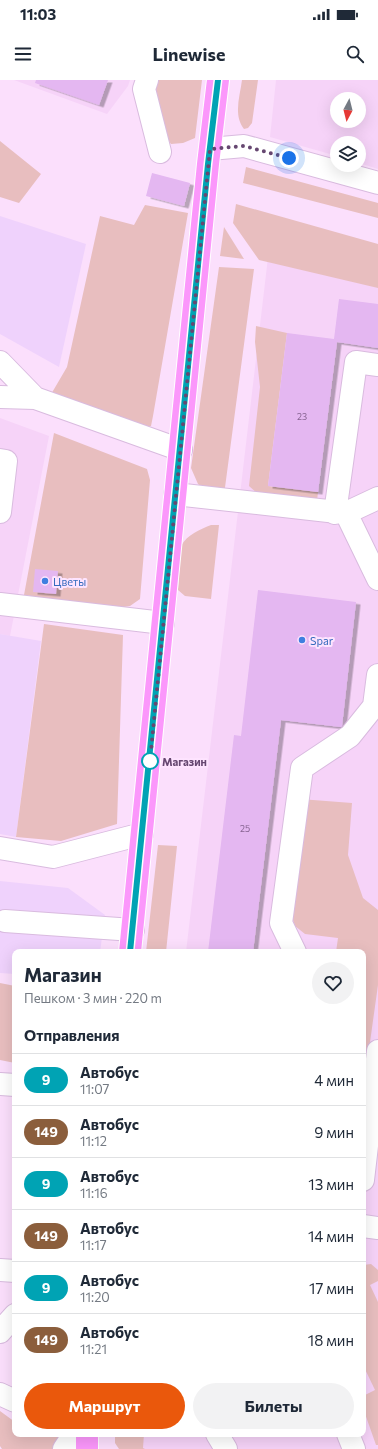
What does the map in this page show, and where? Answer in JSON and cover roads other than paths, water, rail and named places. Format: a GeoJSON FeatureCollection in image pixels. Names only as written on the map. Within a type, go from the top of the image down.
{"type":"FeatureCollection","features":[{"type":"Feature","properties":{"kind":"main road"},"geometry":{"type":"LineString","coordinates":[[130,949],[175,494],[181,450],[218,80]]}},
{"type":"Feature","properties":{"kind":"main road"},"geometry":{"type":"LineString","coordinates":[[87,1437],[87,1449]]}},
{"type":"Feature","properties":{"kind":"street"},"geometry":{"type":"LineString","coordinates":[[147,80],[144,89],[160,152]]}},
{"type":"Feature","properties":{"kind":"street"},"geometry":{"type":"LineString","coordinates":[[210,149],[244,146],[378,183]]}},
{"type":"Feature","properties":{"kind":"street"},"geometry":{"type":"LineString","coordinates":[[0,362],[35,398]]}},
{"type":"Feature","properties":{"kind":"street"},"geometry":{"type":"LineString","coordinates":[[378,365],[356,362],[340,513],[378,579]]}},
{"type":"Feature","properties":{"kind":"street"},"geometry":{"type":"LineString","coordinates":[[0,397],[35,398],[181,450]]}},
{"type":"Feature","properties":{"kind":"street"},"geometry":{"type":"LineString","coordinates":[[0,460],[6,461],[0,512]]}},
{"type":"Feature","properties":{"kind":"street"},"geometry":{"type":"LineString","coordinates":[[175,494],[340,513],[378,498]]}},
{"type":"Feature","properties":{"kind":"street"},"geometry":{"type":"LineString","coordinates":[[0,604],[163,623]]}},
{"type":"Feature","properties":{"kind":"street"},"geometry":{"type":"LineString","coordinates":[[294,949],[281,923],[302,768],[350,736],[374,706],[378,675]]}},
{"type":"Feature","properties":{"kind":"street"},"geometry":{"type":"LineString","coordinates":[[0,848],[53,857],[142,834]]}},
{"type":"Feature","properties":{"kind":"street"},"geometry":{"type":"LineString","coordinates":[[5,921],[133,930]]}},
{"type":"Feature","properties":{"kind":"street"},"geometry":{"type":"LineString","coordinates":[[366,1154],[378,1051]]}},
{"type":"Feature","properties":{"kind":"street"},"geometry":{"type":"LineString","coordinates":[[0,1084],[12,1086]]}},
{"type":"Feature","properties":{"kind":"street"},"geometry":{"type":"LineString","coordinates":[[366,1226],[378,1228]]}},
{"type":"Feature","properties":{"kind":"street"},"geometry":{"type":"LineString","coordinates":[[0,1270],[12,1271]]}},
{"type":"Feature","properties":{"kind":"street"},"geometry":{"type":"LineString","coordinates":[[0,1332],[12,1318]]}},
{"type":"Feature","properties":{"kind":"street"},"geometry":{"type":"LineString","coordinates":[[0,1394],[12,1400]]}},
{"type":"Feature","properties":{"kind":"street"},"geometry":{"type":"LineString","coordinates":[[64,1449],[72,1437]]}},
{"type":"Feature","properties":{"kind":"street"},"geometry":{"type":"LineString","coordinates":[[219,1437],[226,1449]]}},
{"type":"Feature","properties":{"kind":"street"},"geometry":{"type":"LineString","coordinates":[[349,1437],[354,1449]]}},
{"type":"Feature","properties":{"kind":"place","name":"Цветы"},"geometry":{"type":"Point","coordinates":[45,581]}},
{"type":"Feature","properties":{"kind":"place","name":"Spar"},"geometry":{"type":"Point","coordinates":[302,640]}},
{"type":"Feature","properties":{"kind":"place","name":"Магазин"},"geometry":{"type":"Point","coordinates":[150,761]}}]}
